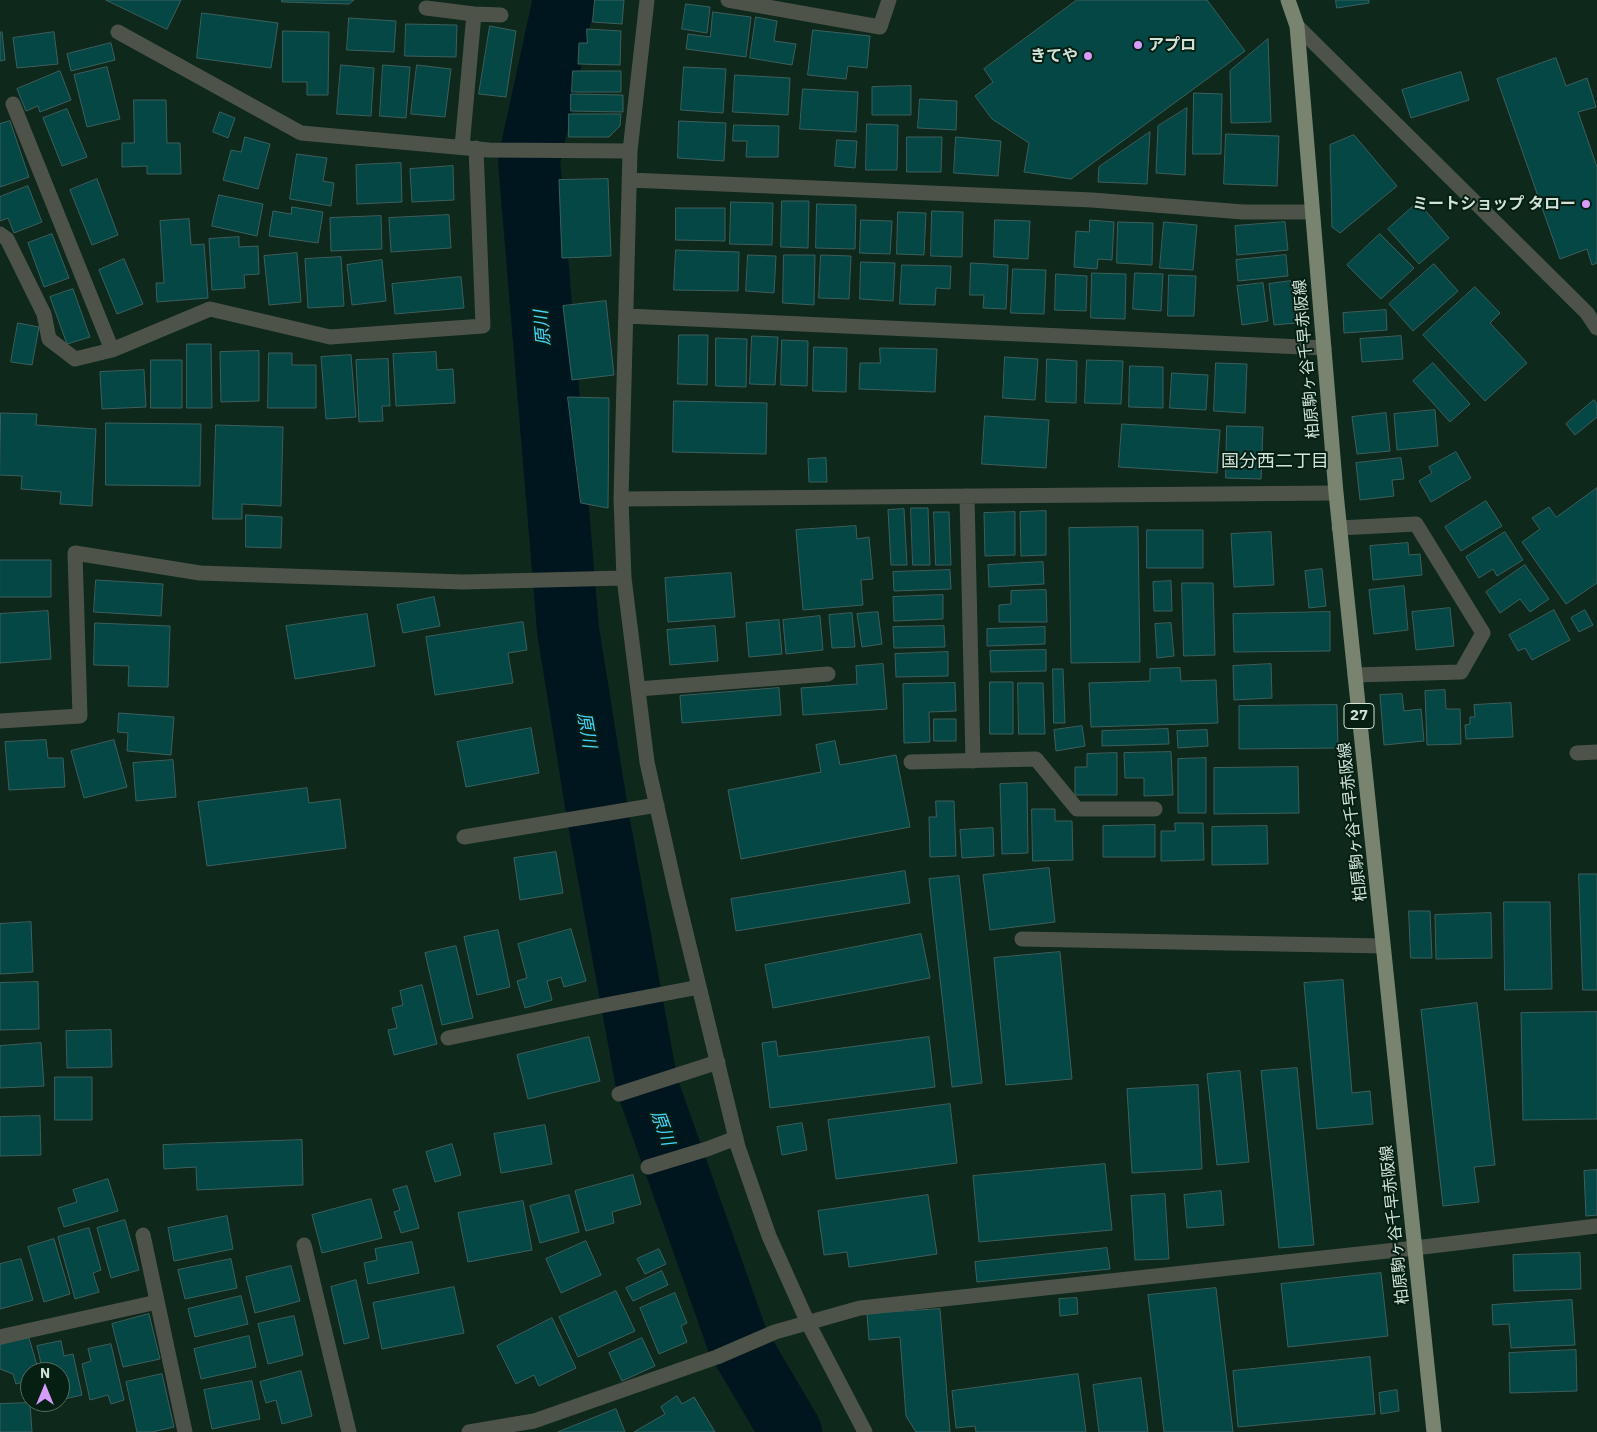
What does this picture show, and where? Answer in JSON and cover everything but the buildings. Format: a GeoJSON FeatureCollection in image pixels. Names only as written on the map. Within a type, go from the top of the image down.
{"type":"FeatureCollection","features":[{"type":"Feature","properties":{"kind":"main road","name":"柏原駒ヶ谷千早赤阪線"},"geometry":{"type":"LineString","coordinates":[[1288,0],[1296,26],[1339,528],[1434,1432]]}},
{"type":"Feature","properties":{"kind":"street"},"geometry":{"type":"LineString","coordinates":[[647,0],[630,151],[621,498],[624,578],[647,762],[736,1138],[769,1236],[808,1322],[865,1432]]}},
{"type":"Feature","properties":{"kind":"street"},"geometry":{"type":"LineString","coordinates":[[728,0],[880,27],[889,0]]}},
{"type":"Feature","properties":{"kind":"street"},"geometry":{"type":"LineString","coordinates":[[426,8],[474,14],[501,15]]}},
{"type":"Feature","properties":{"kind":"street"},"geometry":{"type":"LineString","coordinates":[[0,234],[7,239],[44,314],[49,339],[75,359],[112,350],[210,309],[330,337],[483,326],[469,148],[474,14]]}},
{"type":"Feature","properties":{"kind":"street"},"geometry":{"type":"LineString","coordinates":[[1296,26],[1587,313],[1597,328]]}},
{"type":"Feature","properties":{"kind":"street"},"geometry":{"type":"LineString","coordinates":[[118,32],[301,133],[469,148],[630,151]]}},
{"type":"Feature","properties":{"kind":"street"},"geometry":{"type":"LineString","coordinates":[[12,104],[112,350]]}},
{"type":"Feature","properties":{"kind":"street"},"geometry":{"type":"LineString","coordinates":[[630,180],[1092,200],[1243,212],[1312,212]]}},
{"type":"Feature","properties":{"kind":"street"},"geometry":{"type":"LineString","coordinates":[[627,316],[1324,348]]}},
{"type":"Feature","properties":{"kind":"street"},"geometry":{"type":"LineString","coordinates":[[621,498],[1336,493]]}},
{"type":"Feature","properties":{"kind":"street"},"geometry":{"type":"LineString","coordinates":[[966,496],[973,761]]}},
{"type":"Feature","properties":{"kind":"street"},"geometry":{"type":"LineString","coordinates":[[1339,528],[1416,524],[1483,633],[1461,672],[1355,675]]}},
{"type":"Feature","properties":{"kind":"street"},"geometry":{"type":"LineString","coordinates":[[0,721],[80,716],[75,553],[200,573],[463,582],[624,578]]}},
{"type":"Feature","properties":{"kind":"street"},"geometry":{"type":"LineString","coordinates":[[638,689],[828,674]]}},
{"type":"Feature","properties":{"kind":"street"},"geometry":{"type":"LineString","coordinates":[[1577,753],[1597,752]]}},
{"type":"Feature","properties":{"kind":"street"},"geometry":{"type":"LineString","coordinates":[[911,762],[1036,759],[1078,809],[1155,809]]}},
{"type":"Feature","properties":{"kind":"street"},"geometry":{"type":"LineString","coordinates":[[464,836],[657,805]]}},
{"type":"Feature","properties":{"kind":"street"},"geometry":{"type":"LineString","coordinates":[[1022,939],[1384,946]]}},
{"type":"Feature","properties":{"kind":"street"},"geometry":{"type":"LineString","coordinates":[[448,1038],[600,1006],[700,988]]}},
{"type":"Feature","properties":{"kind":"street"},"geometry":{"type":"LineString","coordinates":[[619,1094],[718,1062]]}},
{"type":"Feature","properties":{"kind":"street"},"geometry":{"type":"LineString","coordinates":[[648,1168],[707,1150],[736,1138]]}},
{"type":"Feature","properties":{"kind":"street"},"geometry":{"type":"LineString","coordinates":[[469,1432],[536,1427],[717,1357],[775,1332],[860,1308],[1415,1248],[1597,1226]]}},
{"type":"Feature","properties":{"kind":"street"},"geometry":{"type":"LineString","coordinates":[[143,1235],[185,1432]]}},
{"type":"Feature","properties":{"kind":"street"},"geometry":{"type":"LineString","coordinates":[[304,1245],[349,1432]]}},
{"type":"Feature","properties":{"kind":"street"},"geometry":{"type":"LineString","coordinates":[[0,1337],[157,1302]]}},
{"type":"Feature","properties":{"kind":"waterway","name":"原川"},"geometry":{"type":"LineString","coordinates":[[564,0],[529,161],[568,630],[598,817],[647,1085],[738,1342],[791,1432]]}},
{"type":"Feature","properties":{"kind":"place","name":"アプロ"},"geometry":{"type":"Point","coordinates":[1138,45]}},
{"type":"Feature","properties":{"kind":"place","name":"きてや"},"geometry":{"type":"Point","coordinates":[1088,56]}},
{"type":"Feature","properties":{"kind":"place","name":"ミートショップ タロー"},"geometry":{"type":"Point","coordinates":[1586,204]}},
{"type":"Feature","properties":{"kind":"district","name":"国分西二丁目"},"geometry":{"type":"Point","coordinates":[1275,462]}}]}
